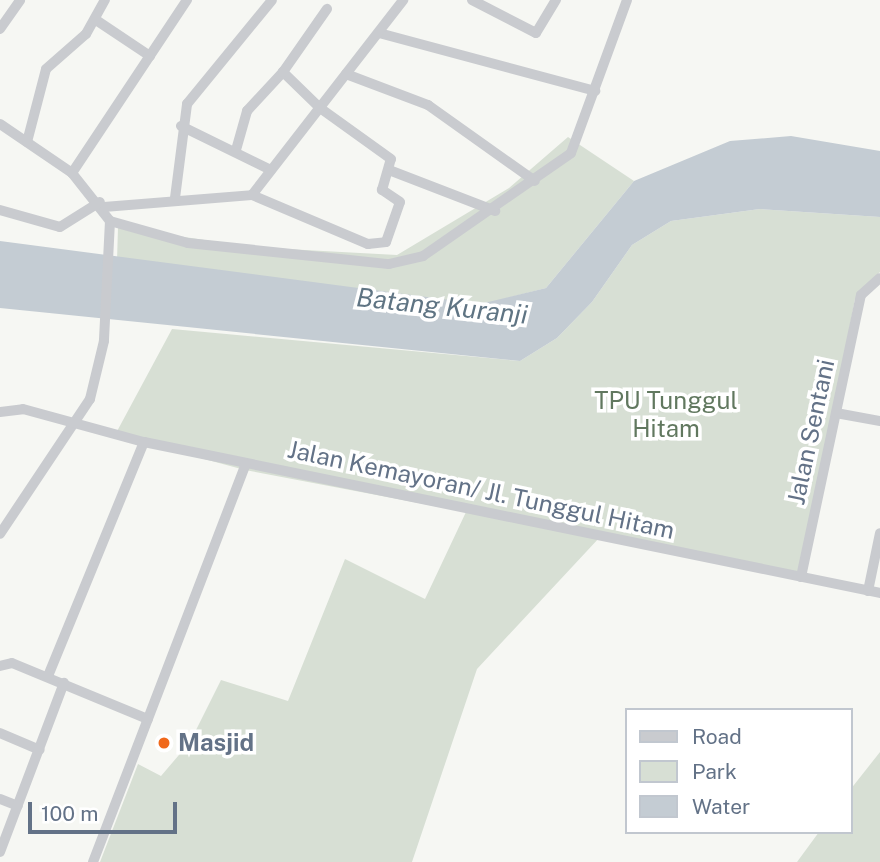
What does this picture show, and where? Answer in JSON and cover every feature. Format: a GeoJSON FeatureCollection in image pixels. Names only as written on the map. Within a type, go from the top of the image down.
{"type":"FeatureCollection","features":[{"type":"Feature","properties":{"kind":"street"},"geometry":{"type":"LineString","coordinates":[[0,29],[20,0]]}},
{"type":"Feature","properties":{"kind":"street"},"geometry":{"type":"LineString","coordinates":[[27,142],[48,65],[96,20],[105,0]]}},
{"type":"Feature","properties":{"kind":"street"},"geometry":{"type":"LineString","coordinates":[[72,173],[187,0]]}},
{"type":"Feature","properties":{"kind":"street"},"geometry":{"type":"LineString","coordinates":[[175,198],[180,126],[192,94],[272,0]]}},
{"type":"Feature","properties":{"kind":"street"},"geometry":{"type":"LineString","coordinates":[[252,195],[403,0]]}},
{"type":"Feature","properties":{"kind":"street"},"geometry":{"type":"LineString","coordinates":[[472,0],[536,33],[556,0]]}},
{"type":"Feature","properties":{"kind":"street"},"geometry":{"type":"LineString","coordinates":[[110,221],[188,243],[389,264],[423,256],[495,211],[576,147],[627,0]]}},
{"type":"Feature","properties":{"kind":"street"},"geometry":{"type":"LineString","coordinates":[[236,150],[247,111],[284,72],[327,9]]}},
{"type":"Feature","properties":{"kind":"street"},"geometry":{"type":"LineString","coordinates":[[96,20],[150,57]]}},
{"type":"Feature","properties":{"kind":"street"},"geometry":{"type":"LineString","coordinates":[[379,33],[595,91]]}},
{"type":"Feature","properties":{"kind":"street"},"geometry":{"type":"LineString","coordinates":[[0,210],[60,227],[102,204],[252,195],[368,244],[382,244],[400,202],[382,190],[391,158],[320,108],[284,72]]}},
{"type":"Feature","properties":{"kind":"street"},"geometry":{"type":"LineString","coordinates":[[346,74],[428,105],[535,181]]}},
{"type":"Feature","properties":{"kind":"street"},"geometry":{"type":"LineString","coordinates":[[0,124],[72,173],[102,204],[110,221],[104,341],[90,399],[74,427],[0,534]]}},
{"type":"Feature","properties":{"kind":"street"},"geometry":{"type":"LineString","coordinates":[[180,126],[236,150],[271,170]]}},
{"type":"Feature","properties":{"kind":"street"},"geometry":{"type":"LineString","coordinates":[[389,170],[495,211]]}},
{"type":"Feature","properties":{"kind":"street","name":"Jalan Sentani"},"geometry":{"type":"LineString","coordinates":[[801,577],[861,295],[880,278]]}},
{"type":"Feature","properties":{"kind":"street","name":"Jalan Kemayoran/ Jl. Tunggul Hitam"},"geometry":{"type":"LineString","coordinates":[[1,409],[246,464],[880,593]]}},
{"type":"Feature","properties":{"kind":"street"},"geometry":{"type":"LineString","coordinates":[[836,413],[880,421]]}},
{"type":"Feature","properties":{"kind":"street"},"geometry":{"type":"LineString","coordinates":[[48,676],[144,442]]}},
{"type":"Feature","properties":{"kind":"street"},"geometry":{"type":"LineString","coordinates":[[93,862],[246,464]]}},
{"type":"Feature","properties":{"kind":"street"},"geometry":{"type":"LineString","coordinates":[[868,590],[880,533]]}},
{"type":"Feature","properties":{"kind":"street"},"geometry":{"type":"LineString","coordinates":[[0,666],[12,663],[149,719]]}},
{"type":"Feature","properties":{"kind":"street"},"geometry":{"type":"LineString","coordinates":[[0,852],[64,683]]}},
{"type":"Feature","properties":{"kind":"street"},"geometry":{"type":"LineString","coordinates":[[0,733],[40,750]]}},
{"type":"Feature","properties":{"kind":"street"},"geometry":{"type":"LineString","coordinates":[[0,799],[18,806]]}},
{"type":"Feature","properties":{"kind":"green space"},"geometry":{"type":"Polygon","coordinates":[[[568,137],[634,181],[546,288],[480,305],[117,261],[118,227],[251,247],[397,255],[509,188],[568,137]]]}},
{"type":"Feature","properties":{"kind":"green space","name":"TPU Tunggul Hitam"},"geometry":{"type":"Polygon","coordinates":[[[760,209],[880,217],[880,272],[855,299],[802,576],[600,537],[477,669],[412,862],[100,862],[138,764],[161,776],[190,742],[221,680],[288,701],[345,559],[425,599],[466,512],[245,470],[115,435],[172,329],[520,361],[557,338],[592,302],[632,245],[671,221],[760,209]]]}},
{"type":"Feature","properties":{"kind":"green space"},"geometry":{"type":"Polygon","coordinates":[[[880,752],[880,862],[797,862],[818,834],[852,834],[852,787],[880,752]]]}},
{"type":"Feature","properties":{"kind":"water","name":"Batang Kuranji"},"geometry":{"type":"Polygon","coordinates":[[[791,136],[880,151],[880,217],[760,209],[671,221],[632,245],[592,302],[557,338],[520,361],[0,308],[0,241],[480,304],[546,288],[634,181],[730,141],[791,136]]]}},
{"type":"Feature","properties":{"kind":"place","name":"Masjid"},"geometry":{"type":"Point","coordinates":[164,743]}}]}
